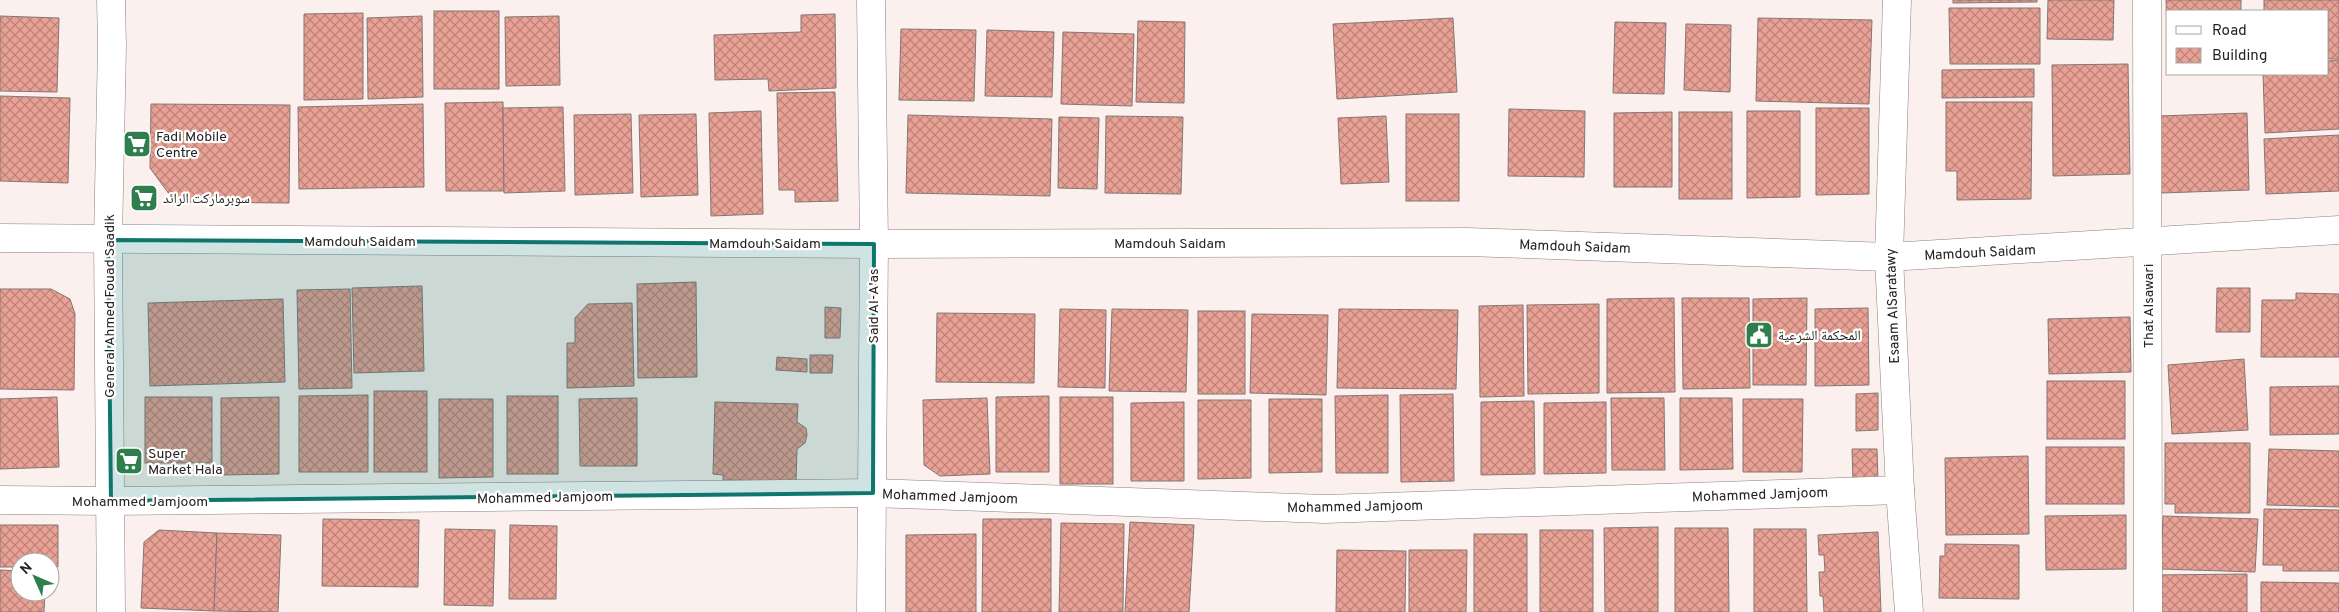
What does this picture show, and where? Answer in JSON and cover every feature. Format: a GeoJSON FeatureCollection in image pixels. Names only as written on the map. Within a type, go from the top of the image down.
{"type":"FeatureCollection","features":[{"type":"Feature","properties":{"kind":"street","name":"General Ahmed Fouad Saadik"},"geometry":{"type":"LineString","coordinates":[[111,0],[112,45],[108,240],[111,612]]}},
{"type":"Feature","properties":{"kind":"street","name":"Said Al-A'as"},"geometry":{"type":"LineString","coordinates":[[871,0],[874,244],[871,612]]}},
{"type":"Feature","properties":{"kind":"street","name":"Esaam AlSaratawy"},"geometry":{"type":"LineString","coordinates":[[1897,0],[1889,257],[1900,490],[1909,612]]}},
{"type":"Feature","properties":{"kind":"street","name":"That Alsawari"},"geometry":{"type":"LineString","coordinates":[[2147,0],[2148,612]]}},
{"type":"Feature","properties":{"kind":"street","name":"Mamdouh Saidam"},"geometry":{"type":"LineString","coordinates":[[0,238],[874,244],[1467,242],[1889,257],[2339,230]]}},
{"type":"Feature","properties":{"kind":"street","name":"Mohammed Jamjoom"},"geometry":{"type":"LineString","coordinates":[[0,500],[111,501],[873,493],[1325,509],[1900,490]]}},
{"type":"Feature","properties":{"kind":"highlighted area"},"geometry":{"type":"Polygon","coordinates":[[[108,240],[874,244],[873,493],[111,501],[108,240]]]}},
{"type":"Feature","properties":{"kind":"building"},"geometry":{"type":"Polygon","coordinates":[[[1953,0],[2037,0],[2037,2],[1953,3],[1953,0]]]}},
{"type":"Feature","properties":{"kind":"building"},"geometry":{"type":"Polygon","coordinates":[[[2048,0],[2114,0],[2113,40],[2047,39],[2048,0]]]}},
{"type":"Feature","properties":{"kind":"building"},"geometry":{"type":"Polygon","coordinates":[[[2166,0],[2241,0],[2241,10],[2166,10],[2166,0]]]}},
{"type":"Feature","properties":{"kind":"building"},"geometry":{"type":"Polygon","coordinates":[[[2264,0],[2339,0],[2339,59],[2329,59],[2329,10],[2264,10],[2264,0]]]}},
{"type":"Feature","properties":{"kind":"building"},"geometry":{"type":"Polygon","coordinates":[[[1949,8],[2040,8],[2040,64],[1950,64],[1949,8]]]}},
{"type":"Feature","properties":{"kind":"building"},"geometry":{"type":"Polygon","coordinates":[[[434,11],[499,11],[499,89],[434,89],[434,11]]]}},
{"type":"Feature","properties":{"kind":"building"},"geometry":{"type":"Polygon","coordinates":[[[363,13],[363,99],[304,100],[304,14],[363,13]]]}},
{"type":"Feature","properties":{"kind":"building"},"geometry":{"type":"Polygon","coordinates":[[[835,14],[836,88],[769,91],[768,79],[715,80],[714,35],[801,32],[801,15],[835,14]]]}},
{"type":"Feature","properties":{"kind":"building"},"geometry":{"type":"Polygon","coordinates":[[[0,16],[59,18],[57,92],[0,91],[0,16]]]}},
{"type":"Feature","properties":{"kind":"building"},"geometry":{"type":"Polygon","coordinates":[[[422,16],[423,97],[368,99],[367,18],[422,16]]]}},
{"type":"Feature","properties":{"kind":"building"},"geometry":{"type":"Polygon","coordinates":[[[559,16],[560,85],[506,86],[505,17],[559,16]]]}},
{"type":"Feature","properties":{"kind":"building"},"geometry":{"type":"Polygon","coordinates":[[[1453,18],[1457,92],[1337,99],[1333,24],[1453,18]]]}},
{"type":"Feature","properties":{"kind":"building"},"geometry":{"type":"Polygon","coordinates":[[[1758,18],[1872,20],[1869,104],[1756,101],[1758,18]]]}},
{"type":"Feature","properties":{"kind":"building"},"geometry":{"type":"Polygon","coordinates":[[[1138,21],[1185,22],[1184,103],[1136,102],[1138,21]]]}},
{"type":"Feature","properties":{"kind":"building"},"geometry":{"type":"Polygon","coordinates":[[[1615,22],[1666,23],[1664,94],[1613,93],[1615,22]]]}},
{"type":"Feature","properties":{"kind":"building"},"geometry":{"type":"Polygon","coordinates":[[[1686,24],[1731,25],[1730,92],[1684,90],[1686,24]]]}},
{"type":"Feature","properties":{"kind":"building"},"geometry":{"type":"Polygon","coordinates":[[[901,29],[976,30],[974,101],[899,100],[901,29]]]}},
{"type":"Feature","properties":{"kind":"building"},"geometry":{"type":"Polygon","coordinates":[[[987,30],[1054,32],[1052,97],[985,96],[987,30]]]}},
{"type":"Feature","properties":{"kind":"building"},"geometry":{"type":"Polygon","coordinates":[[[1063,32],[1134,34],[1132,106],[1061,104],[1063,32]]]}},
{"type":"Feature","properties":{"kind":"building"},"geometry":{"type":"Polygon","coordinates":[[[2339,60],[2339,129],[2265,133],[2263,75],[2329,75],[2329,61],[2339,60]]]}},
{"type":"Feature","properties":{"kind":"building"},"geometry":{"type":"Polygon","coordinates":[[[2128,64],[2130,174],[2053,176],[2052,65],[2128,64]]]}},
{"type":"Feature","properties":{"kind":"building"},"geometry":{"type":"Polygon","coordinates":[[[2034,69],[2034,97],[1942,98],[1942,70],[2034,69]]]}},
{"type":"Feature","properties":{"kind":"building"},"geometry":{"type":"Polygon","coordinates":[[[835,92],[838,201],[795,202],[795,190],[779,190],[777,93],[835,92]]]}},
{"type":"Feature","properties":{"kind":"building"},"geometry":{"type":"Polygon","coordinates":[[[0,96],[70,98],[68,183],[0,181],[0,96]]]}},
{"type":"Feature","properties":{"kind":"building"},"geometry":{"type":"Polygon","coordinates":[[[503,102],[504,191],[446,191],[445,103],[503,102]]]}},
{"type":"Feature","properties":{"kind":"building"},"geometry":{"type":"Polygon","coordinates":[[[1946,102],[2032,102],[2031,199],[1957,200],[1957,171],[1946,171],[1946,102]]]}},
{"type":"Feature","properties":{"kind":"building"},"geometry":{"type":"Polygon","coordinates":[[[151,104],[290,105],[289,203],[175,202],[150,168],[151,104]]]}},
{"type":"Feature","properties":{"kind":"building"},"geometry":{"type":"Polygon","coordinates":[[[423,104],[424,187],[299,189],[298,107],[423,104]]]}},
{"type":"Feature","properties":{"kind":"building"},"geometry":{"type":"Polygon","coordinates":[[[563,107],[565,191],[504,193],[503,108],[563,107]]]}},
{"type":"Feature","properties":{"kind":"building"},"geometry":{"type":"Polygon","coordinates":[[[1816,108],[1869,108],[1869,194],[1816,195],[1816,108]]]}},
{"type":"Feature","properties":{"kind":"building"},"geometry":{"type":"Polygon","coordinates":[[[1509,109],[1585,111],[1584,177],[1508,176],[1509,109]]]}},
{"type":"Feature","properties":{"kind":"building"},"geometry":{"type":"Polygon","coordinates":[[[761,111],[763,214],[711,216],[709,113],[761,111]]]}},
{"type":"Feature","properties":{"kind":"building"},"geometry":{"type":"Polygon","coordinates":[[[1747,111],[1800,111],[1800,197],[1747,198],[1747,111]]]}},
{"type":"Feature","properties":{"kind":"building"},"geometry":{"type":"Polygon","coordinates":[[[1672,112],[1672,187],[1614,187],[1614,113],[1672,112]]]}},
{"type":"Feature","properties":{"kind":"building"},"geometry":{"type":"Polygon","coordinates":[[[1679,112],[1732,112],[1732,199],[1679,199],[1679,112]]]}},
{"type":"Feature","properties":{"kind":"building"},"geometry":{"type":"Polygon","coordinates":[[[2247,113],[2249,190],[2161,193],[2158,116],[2247,113]]]}},
{"type":"Feature","properties":{"kind":"building"},"geometry":{"type":"Polygon","coordinates":[[[631,114],[633,193],[575,195],[574,115],[631,114]]]}},
{"type":"Feature","properties":{"kind":"building"},"geometry":{"type":"Polygon","coordinates":[[[696,114],[698,195],[641,197],[639,115],[696,114]]]}},
{"type":"Feature","properties":{"kind":"building"},"geometry":{"type":"Polygon","coordinates":[[[1406,114],[1459,114],[1459,201],[1406,201],[1406,114]]]}},
{"type":"Feature","properties":{"kind":"building"},"geometry":{"type":"Polygon","coordinates":[[[908,115],[1052,119],[1050,196],[906,193],[908,115]]]}},
{"type":"Feature","properties":{"kind":"building"},"geometry":{"type":"Polygon","coordinates":[[[1106,116],[1183,117],[1181,194],[1105,193],[1106,116]]]}},
{"type":"Feature","properties":{"kind":"building"},"geometry":{"type":"Polygon","coordinates":[[[1386,116],[1389,182],[1341,184],[1338,118],[1386,116]]]}},
{"type":"Feature","properties":{"kind":"building"},"geometry":{"type":"Polygon","coordinates":[[[1059,117],[1099,118],[1097,189],[1058,188],[1059,117]]]}},
{"type":"Feature","properties":{"kind":"building"},"geometry":{"type":"Polygon","coordinates":[[[2339,135],[2339,191],[2266,194],[2264,139],[2339,135]]]}},
{"type":"Feature","properties":{"kind":"building"},"geometry":{"type":"Polygon","coordinates":[[[696,282],[697,377],[638,378],[637,284],[696,282]]]}},
{"type":"Feature","properties":{"kind":"building"},"geometry":{"type":"Polygon","coordinates":[[[422,286],[424,371],[354,373],[352,288],[422,286]]]}},
{"type":"Feature","properties":{"kind":"building"},"geometry":{"type":"Polygon","coordinates":[[[2217,288],[2250,288],[2250,332],[2216,332],[2217,288]]]}},
{"type":"Feature","properties":{"kind":"building"},"geometry":{"type":"Polygon","coordinates":[[[0,289],[51,289],[70,299],[75,314],[74,390],[0,389],[0,289]]]}},
{"type":"Feature","properties":{"kind":"building"},"geometry":{"type":"Polygon","coordinates":[[[350,289],[352,388],[299,389],[297,290],[350,289]]]}},
{"type":"Feature","properties":{"kind":"building"},"geometry":{"type":"Polygon","coordinates":[[[2296,293],[2339,294],[2339,357],[2261,357],[2262,300],[2296,300],[2296,293]]]}},
{"type":"Feature","properties":{"kind":"building"},"geometry":{"type":"Polygon","coordinates":[[[1674,298],[1675,392],[1607,393],[1607,299],[1674,298]]]}},
{"type":"Feature","properties":{"kind":"building"},"geometry":{"type":"Polygon","coordinates":[[[1682,298],[1749,298],[1750,388],[1683,389],[1682,298]]]}},
{"type":"Feature","properties":{"kind":"building"},"geometry":{"type":"Polygon","coordinates":[[[1807,298],[1806,385],[1753,385],[1753,299],[1807,298]]]}},
{"type":"Feature","properties":{"kind":"building"},"geometry":{"type":"Polygon","coordinates":[[[283,299],[285,382],[150,386],[148,303],[283,299]]]}},
{"type":"Feature","properties":{"kind":"building"},"geometry":{"type":"Polygon","coordinates":[[[632,303],[634,386],[567,388],[567,343],[575,343],[575,318],[588,304],[632,303]]]}},
{"type":"Feature","properties":{"kind":"building"},"geometry":{"type":"Polygon","coordinates":[[[1599,304],[1599,393],[1528,394],[1527,305],[1599,304]]]}},
{"type":"Feature","properties":{"kind":"building"},"geometry":{"type":"Polygon","coordinates":[[[1523,305],[1524,396],[1480,397],[1479,306],[1523,305]]]}},
{"type":"Feature","properties":{"kind":"building"},"geometry":{"type":"Polygon","coordinates":[[[825,307],[841,308],[840,338],[825,338],[825,307]]]}},
{"type":"Feature","properties":{"kind":"building"},"geometry":{"type":"Polygon","coordinates":[[[1868,308],[1869,385],[1815,386],[1815,309],[1868,308]]]}},
{"type":"Feature","properties":{"kind":"building"},"geometry":{"type":"Polygon","coordinates":[[[1060,309],[1106,310],[1105,388],[1058,387],[1060,309]]]}},
{"type":"Feature","properties":{"kind":"building"},"geometry":{"type":"Polygon","coordinates":[[[1112,309],[1188,310],[1186,392],[1109,391],[1112,309]]]}},
{"type":"Feature","properties":{"kind":"building"},"geometry":{"type":"Polygon","coordinates":[[[1339,309],[1458,310],[1456,389],[1337,388],[1339,309]]]}},
{"type":"Feature","properties":{"kind":"building"},"geometry":{"type":"Polygon","coordinates":[[[1198,311],[1245,311],[1245,394],[1198,394],[1198,311]]]}},
{"type":"Feature","properties":{"kind":"building"},"geometry":{"type":"Polygon","coordinates":[[[937,313],[1035,314],[1034,383],[936,382],[937,313]]]}},
{"type":"Feature","properties":{"kind":"building"},"geometry":{"type":"Polygon","coordinates":[[[1252,314],[1328,315],[1326,395],[1250,393],[1252,314]]]}},
{"type":"Feature","properties":{"kind":"building"},"geometry":{"type":"Polygon","coordinates":[[[2130,317],[2131,372],[2049,374],[2048,319],[2130,317]]]}},
{"type":"Feature","properties":{"kind":"building"},"geometry":{"type":"Polygon","coordinates":[[[810,355],[833,355],[832,373],[810,373],[810,355]]]}},
{"type":"Feature","properties":{"kind":"building"},"geometry":{"type":"Polygon","coordinates":[[[777,357],[807,359],[807,372],[776,370],[777,357]]]}},
{"type":"Feature","properties":{"kind":"building"},"geometry":{"type":"Polygon","coordinates":[[[2244,359],[2248,430],[2172,434],[2168,365],[2244,359]]]}},
{"type":"Feature","properties":{"kind":"building"},"geometry":{"type":"Polygon","coordinates":[[[2047,381],[2125,381],[2125,439],[2047,439],[2047,381]]]}},
{"type":"Feature","properties":{"kind":"building"},"geometry":{"type":"Polygon","coordinates":[[[2339,386],[2339,434],[2270,435],[2270,387],[2339,386]]]}},
{"type":"Feature","properties":{"kind":"building"},"geometry":{"type":"Polygon","coordinates":[[[374,391],[427,391],[427,472],[374,472],[374,391]]]}},
{"type":"Feature","properties":{"kind":"building"},"geometry":{"type":"Polygon","coordinates":[[[1878,393],[1878,430],[1856,431],[1856,394],[1878,393]]]}},
{"type":"Feature","properties":{"kind":"building"},"geometry":{"type":"Polygon","coordinates":[[[1453,394],[1454,481],[1401,482],[1400,395],[1453,394]]]}},
{"type":"Feature","properties":{"kind":"building"},"geometry":{"type":"Polygon","coordinates":[[[368,395],[368,472],[299,472],[299,396],[368,395]]]}},
{"type":"Feature","properties":{"kind":"building"},"geometry":{"type":"Polygon","coordinates":[[[1388,395],[1388,473],[1336,473],[1335,396],[1388,395]]]}},
{"type":"Feature","properties":{"kind":"building"},"geometry":{"type":"Polygon","coordinates":[[[507,396],[558,396],[558,474],[507,474],[507,396]]]}},
{"type":"Feature","properties":{"kind":"building"},"geometry":{"type":"Polygon","coordinates":[[[1049,396],[1049,472],[996,472],[996,397],[1049,396]]]}},
{"type":"Feature","properties":{"kind":"building"},"geometry":{"type":"Polygon","coordinates":[[[57,397],[59,467],[0,469],[0,399],[57,397]]]}},
{"type":"Feature","properties":{"kind":"building"},"geometry":{"type":"Polygon","coordinates":[[[145,397],[212,397],[212,463],[145,463],[145,397]]]}},
{"type":"Feature","properties":{"kind":"building"},"geometry":{"type":"Polygon","coordinates":[[[279,397],[279,474],[221,475],[221,398],[279,397]]]}},
{"type":"Feature","properties":{"kind":"building"},"geometry":{"type":"Polygon","coordinates":[[[1060,397],[1113,397],[1113,484],[1060,484],[1060,397]]]}},
{"type":"Feature","properties":{"kind":"building"},"geometry":{"type":"Polygon","coordinates":[[[637,398],[637,466],[580,466],[579,399],[637,398]]]}},
{"type":"Feature","properties":{"kind":"building"},"geometry":{"type":"Polygon","coordinates":[[[987,398],[990,474],[940,476],[924,465],[923,400],[987,398]]]}},
{"type":"Feature","properties":{"kind":"building"},"geometry":{"type":"Polygon","coordinates":[[[1611,398],[1664,398],[1665,470],[1612,470],[1611,398]]]}},
{"type":"Feature","properties":{"kind":"building"},"geometry":{"type":"Polygon","coordinates":[[[1680,398],[1732,398],[1733,469],[1680,470],[1680,398]]]}},
{"type":"Feature","properties":{"kind":"building"},"geometry":{"type":"Polygon","coordinates":[[[439,399],[493,399],[493,477],[439,478],[439,399]]]}},
{"type":"Feature","properties":{"kind":"building"},"geometry":{"type":"Polygon","coordinates":[[[1269,399],[1322,399],[1322,472],[1269,473],[1269,399]]]}},
{"type":"Feature","properties":{"kind":"building"},"geometry":{"type":"Polygon","coordinates":[[[1743,399],[1803,399],[1802,472],[1743,472],[1743,399]]]}},
{"type":"Feature","properties":{"kind":"building"},"geometry":{"type":"Polygon","coordinates":[[[1198,400],[1251,400],[1251,478],[1198,479],[1198,400]]]}},
{"type":"Feature","properties":{"kind":"building"},"geometry":{"type":"Polygon","coordinates":[[[1534,401],[1535,474],[1481,475],[1481,402],[1534,401]]]}},
{"type":"Feature","properties":{"kind":"building"},"geometry":{"type":"Polygon","coordinates":[[[715,402],[798,404],[797,422],[806,428],[807,435],[805,443],[797,449],[796,481],[723,480],[723,475],[713,474],[715,402]]]}},
{"type":"Feature","properties":{"kind":"building"},"geometry":{"type":"Polygon","coordinates":[[[1184,402],[1184,481],[1131,481],[1131,403],[1184,402]]]}},
{"type":"Feature","properties":{"kind":"building"},"geometry":{"type":"Polygon","coordinates":[[[1606,402],[1606,473],[1544,474],[1544,403],[1606,402]]]}},
{"type":"Feature","properties":{"kind":"building"},"geometry":{"type":"Polygon","coordinates":[[[2165,443],[2250,443],[2250,513],[2175,513],[2175,504],[2165,504],[2165,443]]]}},
{"type":"Feature","properties":{"kind":"building"},"geometry":{"type":"Polygon","coordinates":[[[2046,447],[2124,447],[2124,504],[2046,504],[2046,447]]]}},
{"type":"Feature","properties":{"kind":"building"},"geometry":{"type":"Polygon","coordinates":[[[1852,449],[1877,449],[1878,481],[1853,481],[1852,449]]]}},
{"type":"Feature","properties":{"kind":"building"},"geometry":{"type":"Polygon","coordinates":[[[2269,449],[2339,451],[2339,507],[2267,505],[2269,449]]]}},
{"type":"Feature","properties":{"kind":"building"},"geometry":{"type":"Polygon","coordinates":[[[2028,456],[2029,534],[1946,535],[1945,458],[2028,456]]]}},
{"type":"Feature","properties":{"kind":"building"},"geometry":{"type":"Polygon","coordinates":[[[2264,509],[2339,510],[2339,571],[2283,571],[2283,565],[2263,565],[2264,509]]]}},
{"type":"Feature","properties":{"kind":"building"},"geometry":{"type":"Polygon","coordinates":[[[2126,515],[2126,569],[2046,570],[2045,516],[2126,515]]]}},
{"type":"Feature","properties":{"kind":"building"},"geometry":{"type":"Polygon","coordinates":[[[2163,516],[2258,519],[2255,572],[2161,569],[2163,516]]]}},
{"type":"Feature","properties":{"kind":"building"},"geometry":{"type":"Polygon","coordinates":[[[323,519],[419,520],[418,587],[322,586],[323,519]]]}},
{"type":"Feature","properties":{"kind":"building"},"geometry":{"type":"Polygon","coordinates":[[[983,519],[1051,519],[1051,612],[982,612],[983,519]]]}},
{"type":"Feature","properties":{"kind":"building"},"geometry":{"type":"Polygon","coordinates":[[[1130,522],[1194,525],[1189,612],[1125,612],[1130,522]]]}},
{"type":"Feature","properties":{"kind":"building"},"geometry":{"type":"Polygon","coordinates":[[[1061,523],[1124,524],[1123,612],[1059,612],[1061,523]]]}},
{"type":"Feature","properties":{"kind":"building"},"geometry":{"type":"Polygon","coordinates":[[[0,525],[58,525],[58,552],[10,552],[10,567],[0,567],[0,525]]]}},
{"type":"Feature","properties":{"kind":"building"},"geometry":{"type":"Polygon","coordinates":[[[510,525],[557,526],[556,599],[509,599],[510,525]]]}},
{"type":"Feature","properties":{"kind":"building"},"geometry":{"type":"Polygon","coordinates":[[[1658,527],[1658,612],[1605,612],[1604,528],[1658,527]]]}},
{"type":"Feature","properties":{"kind":"building"},"geometry":{"type":"Polygon","coordinates":[[[1675,528],[1728,528],[1729,612],[1675,612],[1675,528]]]}},
{"type":"Feature","properties":{"kind":"building"},"geometry":{"type":"Polygon","coordinates":[[[445,529],[495,530],[493,606],[444,605],[445,529]]]}},
{"type":"Feature","properties":{"kind":"building"},"geometry":{"type":"Polygon","coordinates":[[[1754,529],[1806,529],[1807,612],[1754,612],[1754,529]]]}},
{"type":"Feature","properties":{"kind":"building"},"geometry":{"type":"Polygon","coordinates":[[[159,530],[217,533],[214,611],[141,608],[144,542],[159,530]]]}},
{"type":"Feature","properties":{"kind":"building"},"geometry":{"type":"Polygon","coordinates":[[[1540,530],[1593,530],[1593,612],[1540,612],[1540,530]]]}},
{"type":"Feature","properties":{"kind":"building"},"geometry":{"type":"Polygon","coordinates":[[[1878,532],[1881,612],[1824,612],[1823,596],[1820,596],[1819,572],[1825,572],[1824,555],[1819,555],[1818,535],[1878,532]]]}},
{"type":"Feature","properties":{"kind":"building"},"geometry":{"type":"Polygon","coordinates":[[[217,533],[281,535],[278,612],[214,611],[217,533]]]}},
{"type":"Feature","properties":{"kind":"building"},"geometry":{"type":"Polygon","coordinates":[[[976,534],[976,612],[906,612],[906,535],[976,534]]]}},
{"type":"Feature","properties":{"kind":"building"},"geometry":{"type":"Polygon","coordinates":[[[1474,534],[1527,534],[1527,612],[1474,612],[1474,534]]]}},
{"type":"Feature","properties":{"kind":"building"},"geometry":{"type":"Polygon","coordinates":[[[1945,544],[2019,545],[2019,599],[1939,598],[1940,556],[1945,556],[1945,544]]]}},
{"type":"Feature","properties":{"kind":"building"},"geometry":{"type":"Polygon","coordinates":[[[1337,550],[1406,551],[1405,612],[1336,612],[1337,550]]]}},
{"type":"Feature","properties":{"kind":"building"},"geometry":{"type":"Polygon","coordinates":[[[1409,550],[1467,550],[1466,612],[1409,612],[1409,550]]]}},
{"type":"Feature","properties":{"kind":"building"},"geometry":{"type":"Polygon","coordinates":[[[0,570],[10,570],[10,602],[44,602],[44,612],[0,612],[0,570]]]}},
{"type":"Feature","properties":{"kind":"building"},"geometry":{"type":"Polygon","coordinates":[[[2247,574],[2247,612],[2153,612],[2153,575],[2247,574]]]}},
{"type":"Feature","properties":{"kind":"building"},"geometry":{"type":"Polygon","coordinates":[[[2261,582],[2339,583],[2339,612],[2261,612],[2261,582]]]}},
{"type":"Feature","properties":{"kind":"place","name":"Fadi Mobile Centre"},"geometry":{"type":"Point","coordinates":[137,144]}},
{"type":"Feature","properties":{"kind":"place","name":"سوبرماركت الرائد"},"geometry":{"type":"Point","coordinates":[144,198]}},
{"type":"Feature","properties":{"kind":"place","name":"المحكمة الشرعية"},"geometry":{"type":"Point","coordinates":[1759,335]}},
{"type":"Feature","properties":{"kind":"place","name":"Super Market Hala"},"geometry":{"type":"Point","coordinates":[129,461]}}]}
